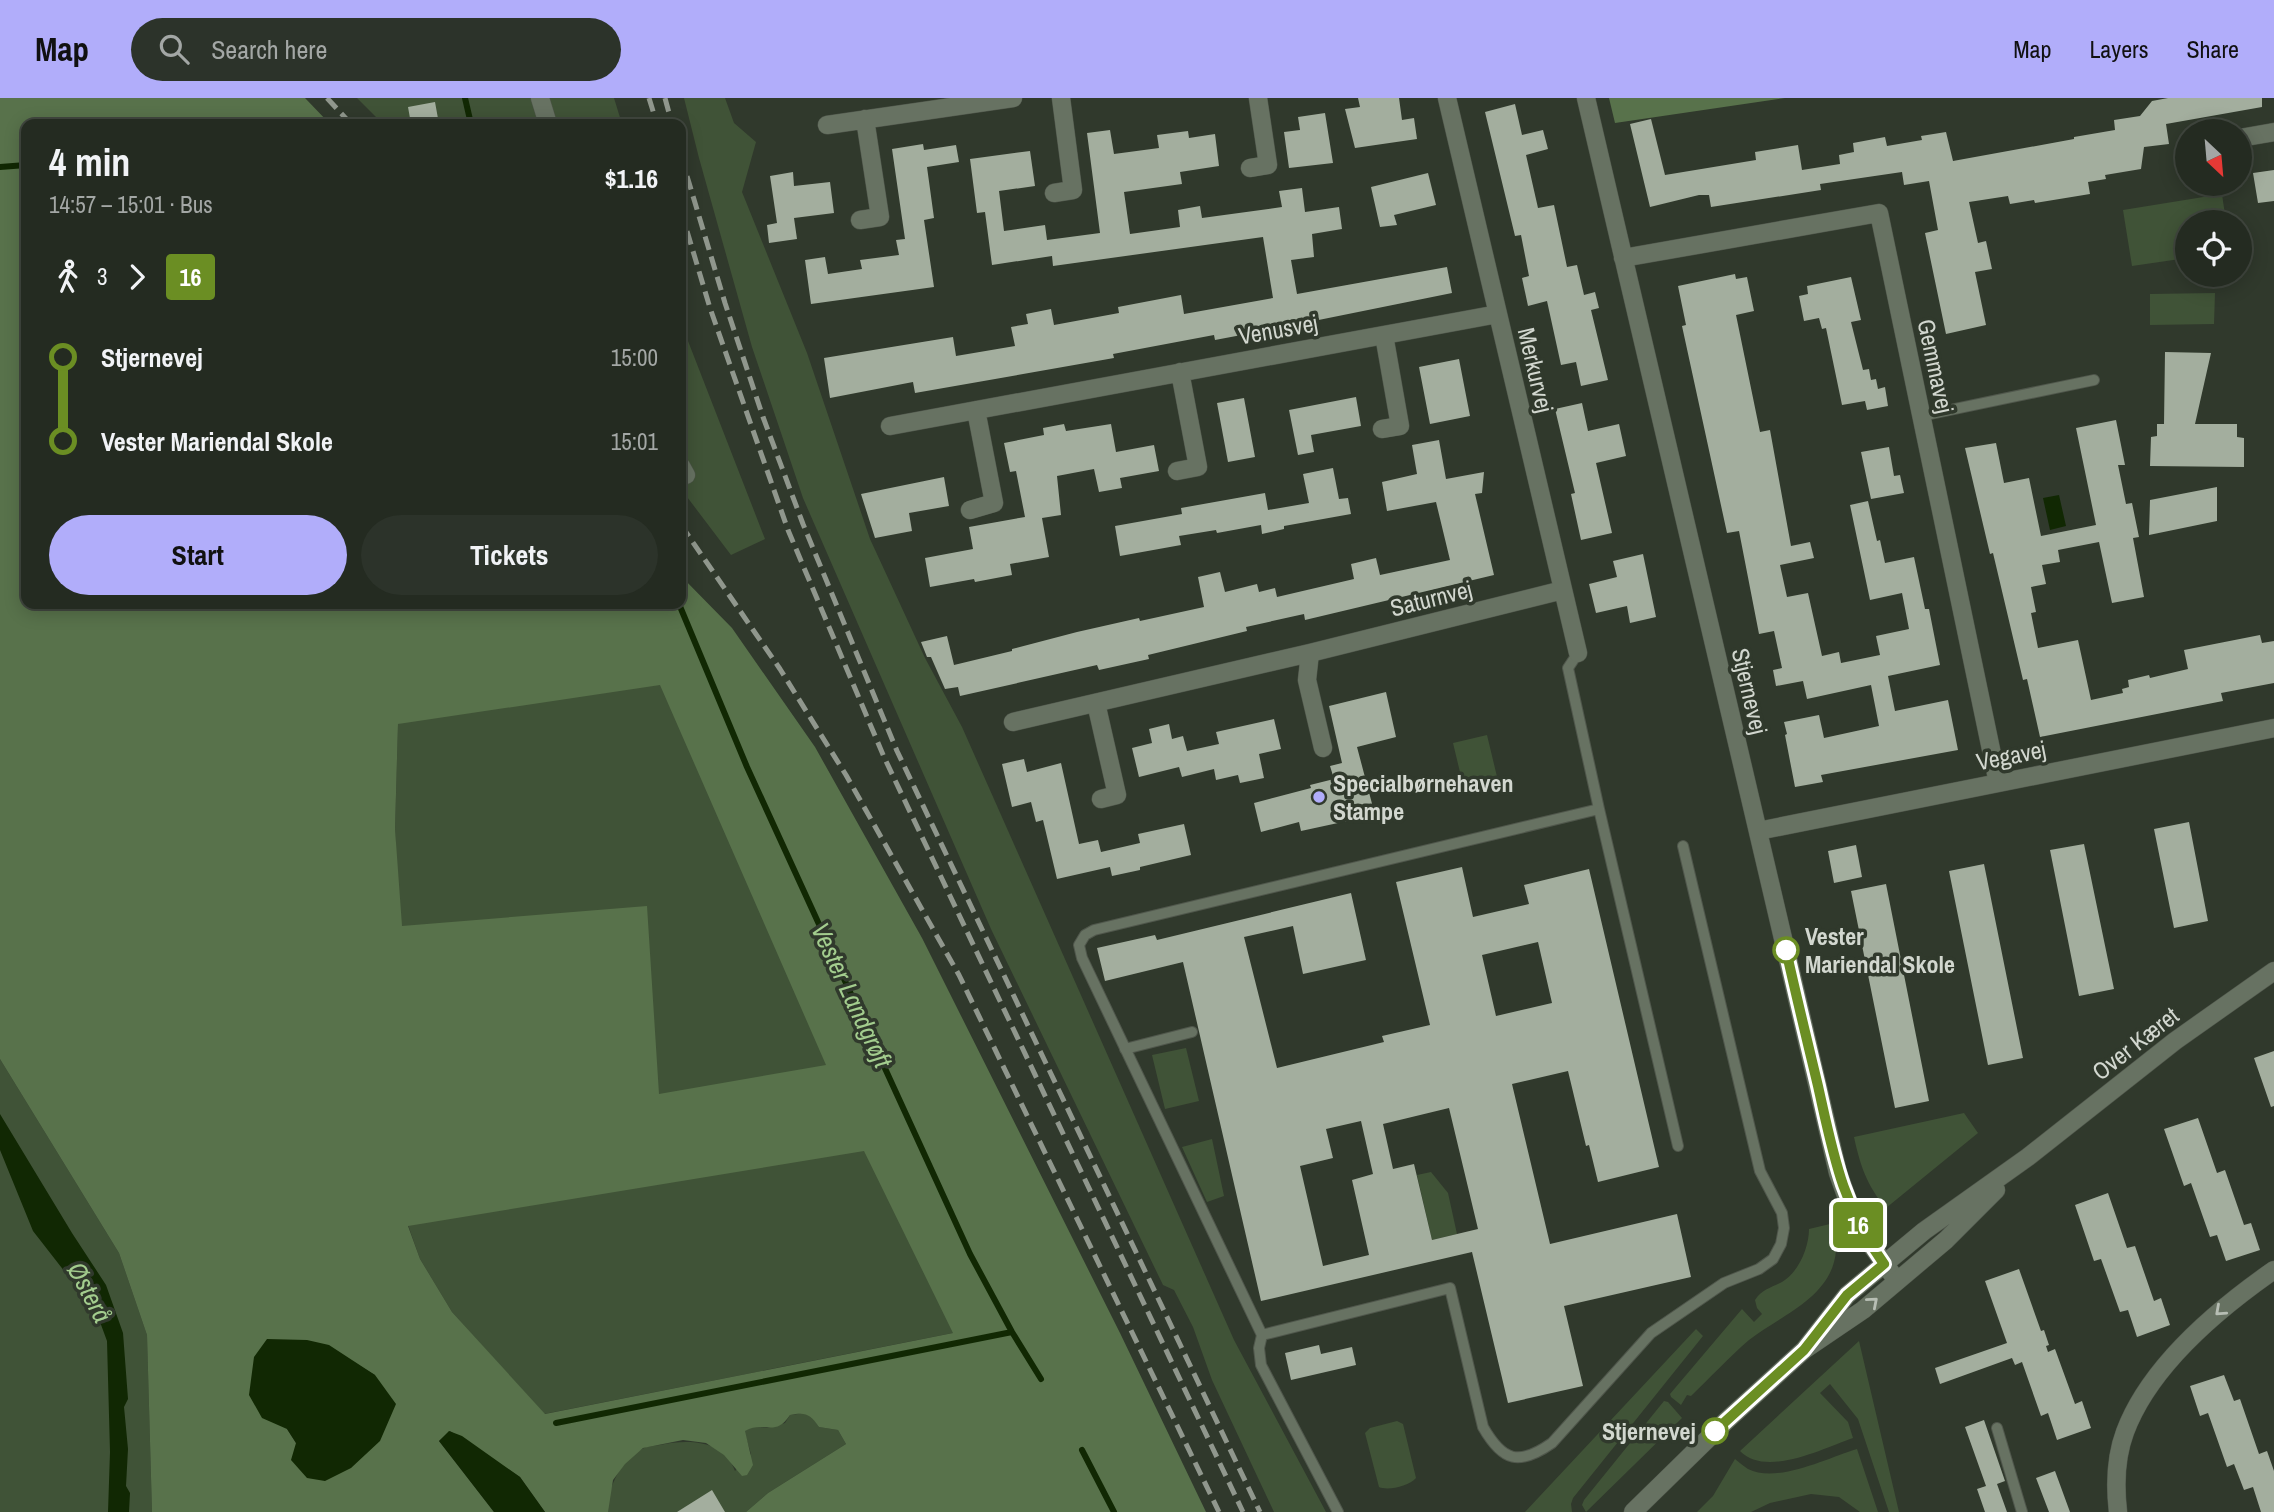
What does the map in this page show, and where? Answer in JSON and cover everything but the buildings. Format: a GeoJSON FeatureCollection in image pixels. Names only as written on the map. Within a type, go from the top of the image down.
{"type":"FeatureCollection","features":[{"type":"Feature","properties":{"kind":"street"},"geometry":{"type":"LineString","coordinates":[[540,98],[546,119]]}},
{"type":"Feature","properties":{"kind":"street"},"geometry":{"type":"LineString","coordinates":[[827,125],[1013,98]]}},
{"type":"Feature","properties":{"kind":"street"},"geometry":{"type":"LineString","coordinates":[[1054,193],[1073,190],[1060,98]]}},
{"type":"Feature","properties":{"kind":"street"},"geometry":{"type":"LineString","coordinates":[[1250,168],[1268,165],[1258,98]]}},
{"type":"Feature","properties":{"kind":"street","name":"Merkurvej"},"geometry":{"type":"LineString","coordinates":[[1447,98],[1578,653]]}},
{"type":"Feature","properties":{"kind":"street","name":"Stjernevej"},"geometry":{"type":"LineString","coordinates":[[1587,98],[1838,1173],[1853,1215],[1867,1241],[1897,1281]]}},
{"type":"Feature","properties":{"kind":"street"},"geometry":{"type":"LineString","coordinates":[[860,220],[880,217],[865,119]]}},
{"type":"Feature","properties":{"kind":"street"},"geometry":{"type":"LineString","coordinates":[[2252,136],[2274,132]]}},
{"type":"Feature","properties":{"kind":"street","name":"Gemmavej"},"geometry":{"type":"LineString","coordinates":[[1623,258],[1879,214],[1998,783]]}},
{"type":"Feature","properties":{"kind":"street","name":"Venusvej"},"geometry":{"type":"LineString","coordinates":[[890,426],[1498,314]]}},
{"type":"Feature","properties":{"kind":"street"},"geometry":{"type":"LineString","coordinates":[[1382,429],[1401,425],[1384,335]]}},
{"type":"Feature","properties":{"kind":"street"},"geometry":{"type":"LineString","coordinates":[[1177,471],[1198,467],[1180,372]]}},
{"type":"Feature","properties":{"kind":"street"},"geometry":{"type":"LineString","coordinates":[[970,510],[993,503],[976,410]]}},
{"type":"Feature","properties":{"kind":"street","name":"Saturnvej"},"geometry":{"type":"LineString","coordinates":[[1013,722],[1310,653],[1563,590]]}},
{"type":"Feature","properties":{"kind":"street"},"geometry":{"type":"LineString","coordinates":[[1310,653],[1307,680],[1323,748]]}},
{"type":"Feature","properties":{"kind":"street"},"geometry":{"type":"LineString","coordinates":[[1096,703],[1117,794],[1101,799]]}},
{"type":"Feature","properties":{"kind":"street","name":"Vegavej"},"geometry":{"type":"LineString","coordinates":[[1758,831],[2274,727]]}},
{"type":"Feature","properties":{"kind":"street","name":"Over Kæret"},"geometry":{"type":"LineString","coordinates":[[1804,1350],[1847,1295],[1931,1225],[2028,1157],[2175,1041],[2274,971]]}},
{"type":"Feature","properties":{"kind":"street","name":"Over Kæret"},"geometry":{"type":"LineString","coordinates":[[1633,1512],[1726,1421],[1804,1350],[1863,1310],[1946,1240],[2028,1157]]}},
{"type":"Feature","properties":{"kind":"street"},"geometry":{"type":"LineString","coordinates":[[2118,1512],[2118,1461],[2125,1432],[2140,1402],[2176,1354],[2218,1312],[2274,1270]]}},
{"type":"Feature","properties":{"kind":"lane"},"geometry":{"type":"LineString","coordinates":[[1921,416],[2094,380]]}},
{"type":"Feature","properties":{"kind":"lane"},"geometry":{"type":"LineString","coordinates":[[1578,653],[1568,668],[1678,1146]]}},
{"type":"Feature","properties":{"kind":"lane"},"geometry":{"type":"LineString","coordinates":[[1338,1512],[1261,1365],[1259,1348],[1262,1335],[1082,958],[1079,944],[1084,935],[1118,925],[1599,810]]}},
{"type":"Feature","properties":{"kind":"lane"},"geometry":{"type":"LineString","coordinates":[[1262,1335],[1450,1288],[1483,1427],[1492,1443],[1504,1454],[1517,1458],[1535,1455],[1552,1443],[1651,1333],[1724,1283],[1759,1269],[1773,1259],[1781,1244],[1784,1228],[1782,1213],[1760,1171],[1683,846]]}},
{"type":"Feature","properties":{"kind":"lane"},"geometry":{"type":"LineString","coordinates":[[1125,1049],[1192,1032]]}},
{"type":"Feature","properties":{"kind":"lane"},"geometry":{"type":"LineString","coordinates":[[1997,1428],[2022,1512]]}},
{"type":"Feature","properties":{"kind":"shaded area"},"geometry":{"type":"Polygon","coordinates":[[[0,98],[305,98],[325,119],[21,119],[21,609],[686,609],[686,581],[732,628],[815,747],[922,938],[1120,1333],[1206,1512],[746,1512],[768,1493],[846,1444],[838,1430],[819,1427],[810,1417],[800,1414],[790,1415],[779,1426],[745,1431],[753,1465],[747,1475],[742,1476],[724,1455],[706,1443],[683,1440],[643,1448],[625,1464],[613,1480],[608,1512],[545,1512],[520,1477],[450,1431],[439,1441],[494,1512],[152,1512],[147,1335],[119,1253],[0,1059],[0,98]],[[660,685],[398,724],[395,829],[402,926],[647,906],[659,1094],[826,1065],[660,685]],[[864,1151],[408,1226],[420,1259],[452,1312],[545,1414],[953,1333],[864,1151]],[[355,1363],[287,1429],[296,1443],[375,1375],[355,1363]]]}},
{"type":"Feature","properties":{"kind":"shaded area"},"geometry":{"type":"Polygon","coordinates":[[[357,98],[614,98],[620,119],[378,119],[357,98]]]}},
{"type":"Feature","properties":{"kind":"shaded area"},"geometry":{"type":"Polygon","coordinates":[[[684,98],[725,98],[734,123],[756,142],[742,192],[807,353],[870,539],[925,658],[962,727],[1234,1340],[1326,1512],[1274,1512],[1212,1380],[1193,1327],[1174,1290],[1163,1285],[991,929],[803,498],[752,347],[684,98]]]}},
{"type":"Feature","properties":{"kind":"shaded area"},"geometry":{"type":"Polygon","coordinates":[[[1609,98],[1785,98],[1615,123],[1609,98]]]}},
{"type":"Feature","properties":{"kind":"shaded area"},"geometry":{"type":"Polygon","coordinates":[[[2222,196],[2224,210],[2175,210],[2175,260],[2132,266],[2123,210],[2222,196]]]}},
{"type":"Feature","properties":{"kind":"shaded area"},"geometry":{"type":"Polygon","coordinates":[[[2215,293],[2214,324],[2150,325],[2150,294],[2215,293]]]}},
{"type":"Feature","properties":{"kind":"shaded area"},"geometry":{"type":"Polygon","coordinates":[[[686,336],[765,539],[731,555],[686,496],[686,336]]]}},
{"type":"Feature","properties":{"kind":"shaded area"},"geometry":{"type":"Polygon","coordinates":[[[649,609],[662,609],[988,1326],[544,1414],[452,1312],[420,1259],[408,1225],[395,829],[398,724],[649,609]]]}},
{"type":"Feature","properties":{"kind":"shaded area"},"geometry":{"type":"Polygon","coordinates":[[[1487,735],[1499,785],[1465,793],[1453,743],[1487,735]]]}},
{"type":"Feature","properties":{"kind":"shaded area"},"geometry":{"type":"Polygon","coordinates":[[[1186,1048],[1199,1101],[1165,1109],[1152,1055],[1186,1048]]]}},
{"type":"Feature","properties":{"kind":"shaded area"},"geometry":{"type":"Polygon","coordinates":[[[0,1059],[119,1253],[147,1335],[152,1512],[0,1512],[0,1059]]]}},
{"type":"Feature","properties":{"kind":"shaded area"},"geometry":{"type":"Polygon","coordinates":[[[1964,1113],[1978,1133],[1886,1208],[1865,1175],[1854,1137],[1964,1113]]]}},
{"type":"Feature","properties":{"kind":"shaded area"},"geometry":{"type":"Polygon","coordinates":[[[1212,1139],[1224,1196],[1207,1202],[1182,1147],[1212,1139]]]}},
{"type":"Feature","properties":{"kind":"shaded area"},"geometry":{"type":"Polygon","coordinates":[[[1431,1172],[1448,1193],[1457,1234],[1432,1240],[1417,1175],[1431,1172]]]}},
{"type":"Feature","properties":{"kind":"shaded area"},"geometry":{"type":"Polygon","coordinates":[[[1830,1224],[1836,1247],[1833,1266],[1816,1293],[1749,1340],[1691,1396],[1687,1395],[1681,1405],[1671,1397],[1670,1394],[1742,1309],[1754,1322],[1762,1314],[1755,1300],[1764,1291],[1788,1278],[1798,1266],[1805,1251],[1809,1229],[1830,1224]]]}},
{"type":"Feature","properties":{"kind":"shaded area"},"geometry":{"type":"Polygon","coordinates":[[[1696,1329],[1703,1336],[1573,1498],[1572,1512],[1525,1512],[1696,1329]]]}},
{"type":"Feature","properties":{"kind":"shaded area"},"geometry":{"type":"Polygon","coordinates":[[[1859,1341],[1899,1512],[1889,1512],[1858,1419],[1830,1384],[1820,1393],[1848,1422],[1853,1438],[1811,1454],[1780,1461],[1751,1459],[1740,1451],[1859,1341]]]}},
{"type":"Feature","properties":{"kind":"shaded area"},"geometry":{"type":"Polygon","coordinates":[[[1664,1401],[1682,1418],[1586,1512],[1582,1505],[1584,1500],[1664,1401]]]}},
{"type":"Feature","properties":{"kind":"shaded area"},"geometry":{"type":"Polygon","coordinates":[[[790,1415],[811,1415],[819,1427],[838,1430],[846,1444],[768,1493],[746,1512],[608,1512],[610,1494],[617,1475],[629,1459],[644,1448],[682,1442],[704,1444],[722,1453],[730,1460],[735,1471],[751,1454],[744,1431],[753,1426],[767,1428],[785,1423],[790,1415]]]}},
{"type":"Feature","properties":{"kind":"shaded area"},"geometry":{"type":"Polygon","coordinates":[[[1397,1421],[1403,1424],[1416,1478],[1404,1485],[1383,1488],[1379,1487],[1365,1433],[1370,1428],[1397,1421]]]}},
{"type":"Feature","properties":{"kind":"shaded area"},"geometry":{"type":"Polygon","coordinates":[[[1857,1449],[1878,1512],[1860,1512],[1839,1497],[1811,1494],[1770,1503],[1751,1512],[1697,1512],[1713,1496],[1735,1459],[1748,1469],[1760,1473],[1787,1472],[1857,1449]]]}},
{"type":"Feature","properties":{"kind":"water"},"geometry":{"type":"Polygon","coordinates":[[[2059,495],[2066,526],[2050,530],[2043,498],[2059,495]]]}},
{"type":"Feature","properties":{"kind":"water","name":"Østerå"},"geometry":{"type":"Polygon","coordinates":[[[0,1114],[106,1285],[123,1333],[128,1399],[124,1407],[129,1512],[108,1512],[110,1452],[107,1341],[100,1322],[86,1299],[33,1231],[0,1150],[0,1114]]]}},
{"type":"Feature","properties":{"kind":"water"},"geometry":{"type":"Polygon","coordinates":[[[267,1339],[307,1340],[329,1345],[375,1375],[396,1404],[380,1441],[351,1468],[325,1481],[307,1478],[291,1460],[296,1443],[287,1429],[262,1418],[249,1395],[254,1357],[267,1339]]]}},
{"type":"Feature","properties":{"kind":"water"},"geometry":{"type":"Polygon","coordinates":[[[449,1431],[462,1436],[520,1477],[545,1512],[494,1512],[439,1441],[449,1431]]]}},
{"type":"Feature","properties":{"kind":"waterway","name":"Vester Landgrøft"},"geometry":{"type":"LineString","coordinates":[[465,98],[470,119]]}},
{"type":"Feature","properties":{"kind":"waterway"},"geometry":{"type":"LineString","coordinates":[[0,167],[21,165]]}},
{"type":"Feature","properties":{"kind":"waterway","name":"Vester Landgrøft"},"geometry":{"type":"LineString","coordinates":[[681,609],[747,767],[970,1254],[1041,1379]]}},
{"type":"Feature","properties":{"kind":"waterway"},"geometry":{"type":"LineString","coordinates":[[556,1423],[1012,1332]]}},
{"type":"Feature","properties":{"kind":"waterway","name":"Vester Landgrøft"},"geometry":{"type":"LineString","coordinates":[[1082,1450],[1114,1512]]}},
{"type":"Feature","properties":{"kind":"railway"},"geometry":{"type":"LineString","coordinates":[[327,98],[346,119]]}},
{"type":"Feature","properties":{"kind":"railway"},"geometry":{"type":"LineString","coordinates":[[649,98],[655,119]]}},
{"type":"Feature","properties":{"kind":"railway"},"geometry":{"type":"LineString","coordinates":[[665,98],[671,119]]}},
{"type":"Feature","properties":{"kind":"railway"},"geometry":{"type":"LineString","coordinates":[[686,173],[763,417],[803,524],[897,751],[1260,1512]]}},
{"type":"Feature","properties":{"kind":"railway"},"geometry":{"type":"LineString","coordinates":[[686,228],[710,308],[788,530],[884,757],[1243,1512]]}},
{"type":"Feature","properties":{"kind":"railway"},"geometry":{"type":"LineString","coordinates":[[686,532],[780,669],[846,775],[959,975],[1219,1512]]}},
{"type":"Feature","properties":{"kind":"bus line","name":"16"},"geometry":{"type":"LineString","coordinates":[[1715,1431],[1804,1350],[1847,1295],[1884,1264],[1853,1215],[1838,1173],[1786,950]]}},
{"type":"Feature","properties":{"kind":"place","name":"Specialbørnehaven Stampe"},"geometry":{"type":"Point","coordinates":[1319,797]}},
{"type":"Feature","properties":{"kind":"place","name":"Vester Mariendal Skole"},"geometry":{"type":"Point","coordinates":[1786,950]}},
{"type":"Feature","properties":{"kind":"place","name":"Stjernevej"},"geometry":{"type":"Point","coordinates":[1715,1431]}}]}
